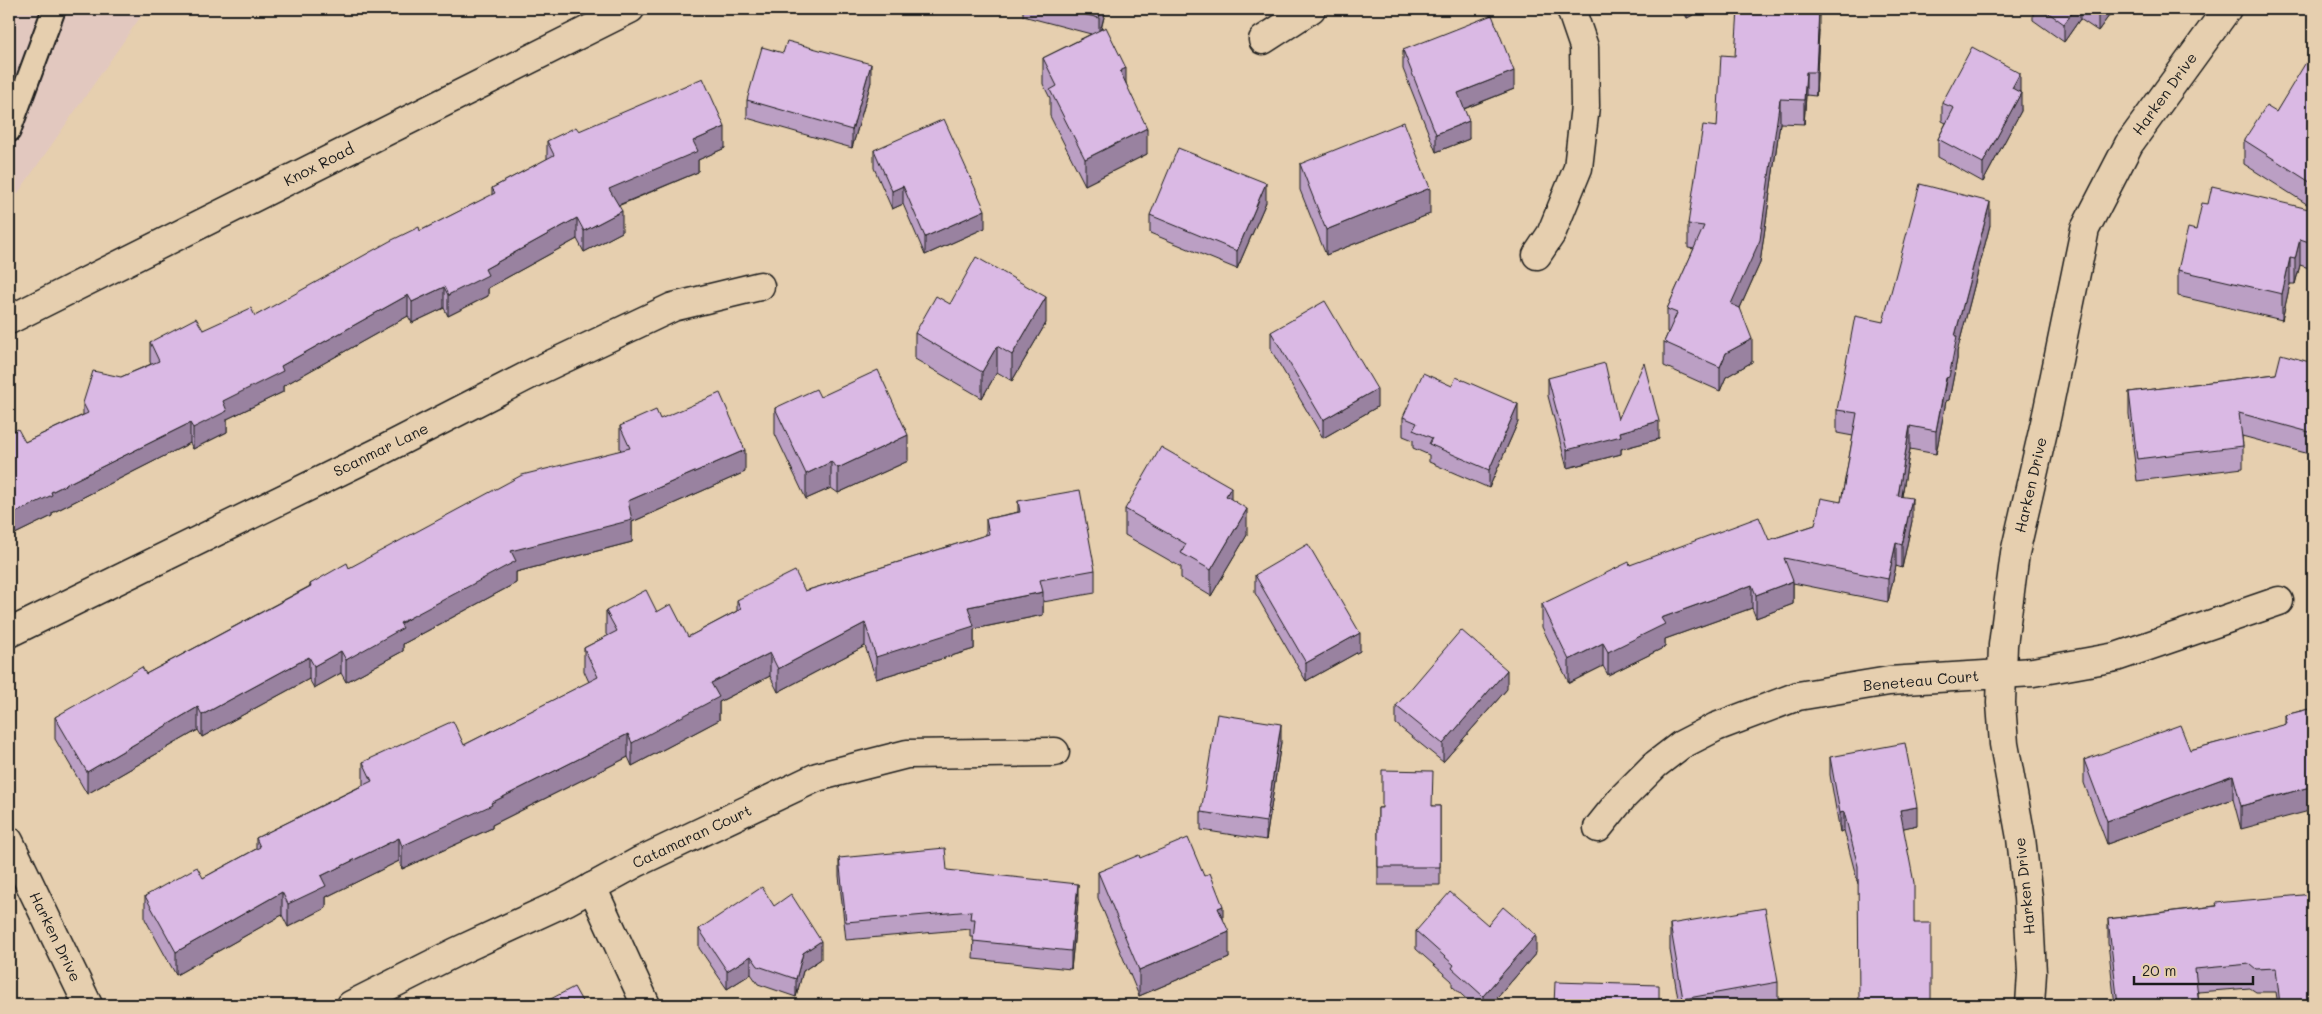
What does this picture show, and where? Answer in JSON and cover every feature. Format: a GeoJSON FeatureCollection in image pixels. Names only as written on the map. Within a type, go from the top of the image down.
{"type":"FeatureCollection","features":[{"type":"Feature","properties":{"kind":"street","name":"Knox Road"},"geometry":{"type":"LineString","coordinates":[[9,320],[630,9]]}},
{"type":"Feature","properties":{"kind":"street"},"geometry":{"type":"LineString","coordinates":[[1262,40],[1310,9]]}},
{"type":"Feature","properties":{"kind":"street"},"geometry":{"type":"LineString","coordinates":[[1538,254],[1551,234],[1578,168],[1585,106],[1584,47],[1571,9]]}},
{"type":"Feature","properties":{"kind":"street","name":"Harken Drive"},"geometry":{"type":"LineString","coordinates":[[2030,1005],[2032,973],[2028,898],[2021,838],[2004,744],[2003,645],[2015,553],[2047,414],[2085,229],[2129,144],[2227,9]]}},
{"type":"Feature","properties":{"kind":"street","name":"Scanmar Lane"},"geometry":{"type":"LineString","coordinates":[[9,633],[673,307],[760,286]]}},
{"type":"Feature","properties":{"kind":"street","name":"Beneteau Court"},"geometry":{"type":"LineString","coordinates":[[1598,828],[1622,798],[1655,765],[1681,745],[1734,720],[1807,694],[1889,681],[2034,672],[2116,657],[2279,601]]}},
{"type":"Feature","properties":{"kind":"street","name":"Catamaran Court"},"geometry":{"type":"LineString","coordinates":[[351,1005],[592,887],[638,862],[818,777],[866,763],[907,754],[941,752],[1055,752]]}},
{"type":"Feature","properties":{"kind":"street","name":"Harken Drive"},"geometry":{"type":"LineString","coordinates":[[9,842],[88,1005]]}},
{"type":"Feature","properties":{"kind":"street"},"geometry":{"type":"LineString","coordinates":[[592,887],[646,1005]]}},
{"type":"Feature","properties":{"kind":"lane"},"geometry":{"type":"LineString","coordinates":[[9,132],[54,9]]}},
{"type":"Feature","properties":{"kind":"shaded area"},"geometry":{"type":"Polygon","coordinates":[[[9,9],[146,9],[9,206],[9,9]]]}},
{"type":"Feature","properties":{"kind":"building"},"geometry":{"type":"Polygon","coordinates":[[[1063,9],[1101,9],[1099,18],[1063,9]]]}},
{"type":"Feature","properties":{"kind":"building"},"geometry":{"type":"Polygon","coordinates":[[[1738,9],[1819,9],[1816,72],[1806,72],[1804,100],[1780,99],[1760,240],[1731,304],[1740,308],[1752,339],[1726,353],[1720,367],[1664,342],[1677,313],[1667,309],[1704,226],[1688,224],[1703,125],[1717,127],[1721,55],[1735,56],[1738,9]]]}},
{"type":"Feature","properties":{"kind":"building"},"geometry":{"type":"Polygon","coordinates":[[[2043,9],[2075,9],[2064,24],[2043,9]]]}},
{"type":"Feature","properties":{"kind":"building"},"geometry":{"type":"Polygon","coordinates":[[[2092,9],[2101,9],[2098,13],[2092,9]]]}},
{"type":"Feature","properties":{"kind":"building"},"geometry":{"type":"Polygon","coordinates":[[[1492,15],[1514,71],[1458,93],[1469,121],[1436,134],[1403,50],[1492,15]]]}},
{"type":"Feature","properties":{"kind":"building"},"geometry":{"type":"Polygon","coordinates":[[[1106,27],[1126,68],[1120,71],[1147,128],[1085,159],[1050,90],[1057,86],[1043,58],[1106,27]]]}},
{"type":"Feature","properties":{"kind":"building"},"geometry":{"type":"Polygon","coordinates":[[[787,41],[871,64],[852,130],[747,100],[762,47],[783,53],[787,41]]]}},
{"type":"Feature","properties":{"kind":"building"},"geometry":{"type":"Polygon","coordinates":[[[1972,47],[2020,73],[2012,88],[2021,93],[1983,163],[1938,139],[1954,108],[1942,103],[1972,47]]]}},
{"type":"Feature","properties":{"kind":"building"},"geometry":{"type":"Polygon","coordinates":[[[2313,56],[2313,184],[2244,140],[2266,106],[2276,112],[2308,59],[2311,61],[2313,56]]]}},
{"type":"Feature","properties":{"kind":"building"},"geometry":{"type":"Polygon","coordinates":[[[703,78],[725,127],[693,141],[698,151],[609,189],[622,211],[584,231],[577,218],[485,269],[488,275],[448,295],[444,287],[412,302],[408,295],[281,366],[283,371],[223,401],[227,411],[193,428],[190,423],[51,492],[52,495],[13,514],[9,506],[9,433],[18,429],[25,442],[88,413],[83,403],[93,371],[121,377],[159,361],[150,342],[196,318],[203,330],[251,308],[255,316],[390,241],[419,227],[420,231],[495,193],[492,188],[554,155],[547,141],[576,127],[579,131],[703,78]]]}},
{"type":"Feature","properties":{"kind":"building"},"geometry":{"type":"Polygon","coordinates":[[[944,119],[985,210],[925,237],[903,186],[892,191],[874,150],[944,119]]]}},
{"type":"Feature","properties":{"kind":"building"},"geometry":{"type":"Polygon","coordinates":[[[1404,122],[1430,188],[1326,230],[1300,164],[1404,122]]]}},
{"type":"Feature","properties":{"kind":"building"},"geometry":{"type":"Polygon","coordinates":[[[1178,148],[1266,183],[1237,251],[1150,215],[1178,148]]]}},
{"type":"Feature","properties":{"kind":"building"},"geometry":{"type":"Polygon","coordinates":[[[1920,184],[1990,202],[1955,336],[1957,336],[1949,377],[1946,378],[1936,431],[1910,426],[1898,496],[1912,498],[1902,545],[1896,543],[1888,579],[1784,558],[1793,581],[1756,595],[1752,585],[1661,618],[1665,624],[1608,652],[1603,643],[1569,660],[1542,604],[1629,562],[1630,565],[1759,517],[1769,540],[1815,525],[1821,498],[1841,502],[1857,413],[1837,410],[1855,316],[1883,322],[1920,184]]]}},
{"type":"Feature","properties":{"kind":"building"},"geometry":{"type":"Polygon","coordinates":[[[2212,186],[2313,210],[2313,224],[2309,242],[2300,239],[2295,259],[2290,258],[2282,294],[2178,270],[2188,228],[2196,230],[2202,203],[2208,204],[2212,186]]]}},
{"type":"Feature","properties":{"kind":"building"},"geometry":{"type":"Polygon","coordinates":[[[976,257],[1046,297],[1012,355],[997,346],[982,372],[915,333],[936,296],[950,304],[976,257]]]}},
{"type":"Feature","properties":{"kind":"building"},"geometry":{"type":"Polygon","coordinates":[[[1325,301],[1377,389],[1323,420],[1271,332],[1325,301]]]}},
{"type":"Feature","properties":{"kind":"building"},"geometry":{"type":"Polygon","coordinates":[[[2281,354],[2313,363],[2313,433],[2239,413],[2243,446],[2137,459],[2129,392],[2276,374],[2281,354]]]}},
{"type":"Feature","properties":{"kind":"building"},"geometry":{"type":"Polygon","coordinates":[[[1605,363],[1618,420],[1644,363],[1659,421],[1620,432],[1621,436],[1567,450],[1548,378],[1605,363]]]}},
{"type":"Feature","properties":{"kind":"building"},"geometry":{"type":"Polygon","coordinates":[[[878,370],[908,435],[838,468],[831,462],[806,474],[775,408],[816,389],[820,397],[878,370]]]}},
{"type":"Feature","properties":{"kind":"building"},"geometry":{"type":"Polygon","coordinates":[[[1423,373],[1452,386],[1456,377],[1518,404],[1489,470],[1429,444],[1432,438],[1413,430],[1417,423],[1403,417],[1423,373]]]}},
{"type":"Feature","properties":{"kind":"building"},"geometry":{"type":"Polygon","coordinates":[[[720,393],[745,450],[628,501],[632,520],[511,551],[516,561],[400,623],[403,628],[346,660],[341,651],[314,666],[309,657],[202,715],[198,707],[87,772],[55,717],[142,667],[146,674],[311,586],[310,584],[347,563],[349,568],[522,475],[630,448],[620,426],[656,410],[660,419],[720,393]]]}},
{"type":"Feature","properties":{"kind":"building"},"geometry":{"type":"Polygon","coordinates":[[[1161,447],[1231,487],[1226,496],[1247,509],[1211,570],[1181,553],[1186,544],[1125,509],[1161,447]]]}},
{"type":"Feature","properties":{"kind":"building"},"geometry":{"type":"Polygon","coordinates":[[[1080,490],[1095,570],[1040,580],[1043,592],[968,607],[974,626],[876,657],[865,623],[778,669],[770,653],[711,683],[719,697],[632,743],[628,734],[491,803],[492,805],[402,846],[399,838],[321,876],[326,886],[288,904],[282,892],[176,952],[145,896],[197,867],[203,878],[260,847],[256,838],[372,781],[363,762],[453,721],[464,745],[598,677],[584,648],[617,631],[606,611],[646,590],[657,612],[671,604],[688,637],[741,609],[737,600],[795,571],[805,591],[989,534],[986,519],[1020,512],[1018,501],[1080,490]]]}},
{"type":"Feature","properties":{"kind":"building"},"geometry":{"type":"Polygon","coordinates":[[[1308,544],[1360,633],[1306,663],[1255,575],[1308,544]]]}},
{"type":"Feature","properties":{"kind":"building"},"geometry":{"type":"Polygon","coordinates":[[[1461,630],[1507,670],[1443,744],[1396,706],[1461,630]]]}},
{"type":"Feature","properties":{"kind":"building"},"geometry":{"type":"Polygon","coordinates":[[[2313,708],[2313,786],[2241,806],[2233,775],[2107,821],[2084,760],[2180,725],[2190,750],[2287,724],[2285,715],[2313,708]]]}},
{"type":"Feature","properties":{"kind":"building"},"geometry":{"type":"Polygon","coordinates":[[[1217,714],[1281,724],[1266,822],[1201,812],[1217,714]]]}},
{"type":"Feature","properties":{"kind":"building"},"geometry":{"type":"Polygon","coordinates":[[[1905,743],[1917,807],[1900,810],[1914,883],[1914,923],[1931,923],[1931,1005],[1859,1005],[1858,866],[1844,812],[1840,813],[1830,757],[1905,743]]]}},
{"type":"Feature","properties":{"kind":"building"},"geometry":{"type":"Polygon","coordinates":[[[1382,770],[1433,771],[1432,806],[1440,806],[1440,867],[1378,867],[1378,808],[1382,808],[1382,770]]]}},
{"type":"Feature","properties":{"kind":"building"},"geometry":{"type":"Polygon","coordinates":[[[1188,838],[1204,876],[1210,873],[1223,906],[1218,908],[1229,932],[1139,970],[1098,872],[1139,855],[1140,858],[1188,838]]]}},
{"type":"Feature","properties":{"kind":"building"},"geometry":{"type":"Polygon","coordinates":[[[945,848],[947,870],[1078,884],[1071,951],[973,941],[975,919],[970,919],[971,911],[846,922],[839,858],[945,848]]]}},
{"type":"Feature","properties":{"kind":"building"},"geometry":{"type":"Polygon","coordinates":[[[762,887],[774,906],[791,894],[821,941],[803,953],[796,979],[758,966],[751,956],[727,971],[699,929],[762,887]]]}},
{"type":"Feature","properties":{"kind":"building"},"geometry":{"type":"Polygon","coordinates":[[[1450,892],[1488,925],[1503,907],[1536,935],[1483,996],[1452,968],[1454,965],[1416,931],[1450,892]]]}},
{"type":"Feature","properties":{"kind":"building"},"geometry":{"type":"Polygon","coordinates":[[[2313,894],[2313,1005],[2280,1005],[2276,968],[2256,969],[2250,964],[2195,969],[2199,1005],[2118,1005],[2108,919],[2217,906],[2216,903],[2313,894]]]}},
{"type":"Feature","properties":{"kind":"building"},"geometry":{"type":"Polygon","coordinates":[[[1765,908],[1778,982],[1683,999],[1670,924],[1765,908]]]}},
{"type":"Feature","properties":{"kind":"building"},"geometry":{"type":"Polygon","coordinates":[[[1555,982],[1659,985],[1659,1005],[1554,1005],[1555,982]]]}},
{"type":"Feature","properties":{"kind":"building"},"geometry":{"type":"Polygon","coordinates":[[[574,987],[584,1005],[539,1005],[574,987]]]}}]}
